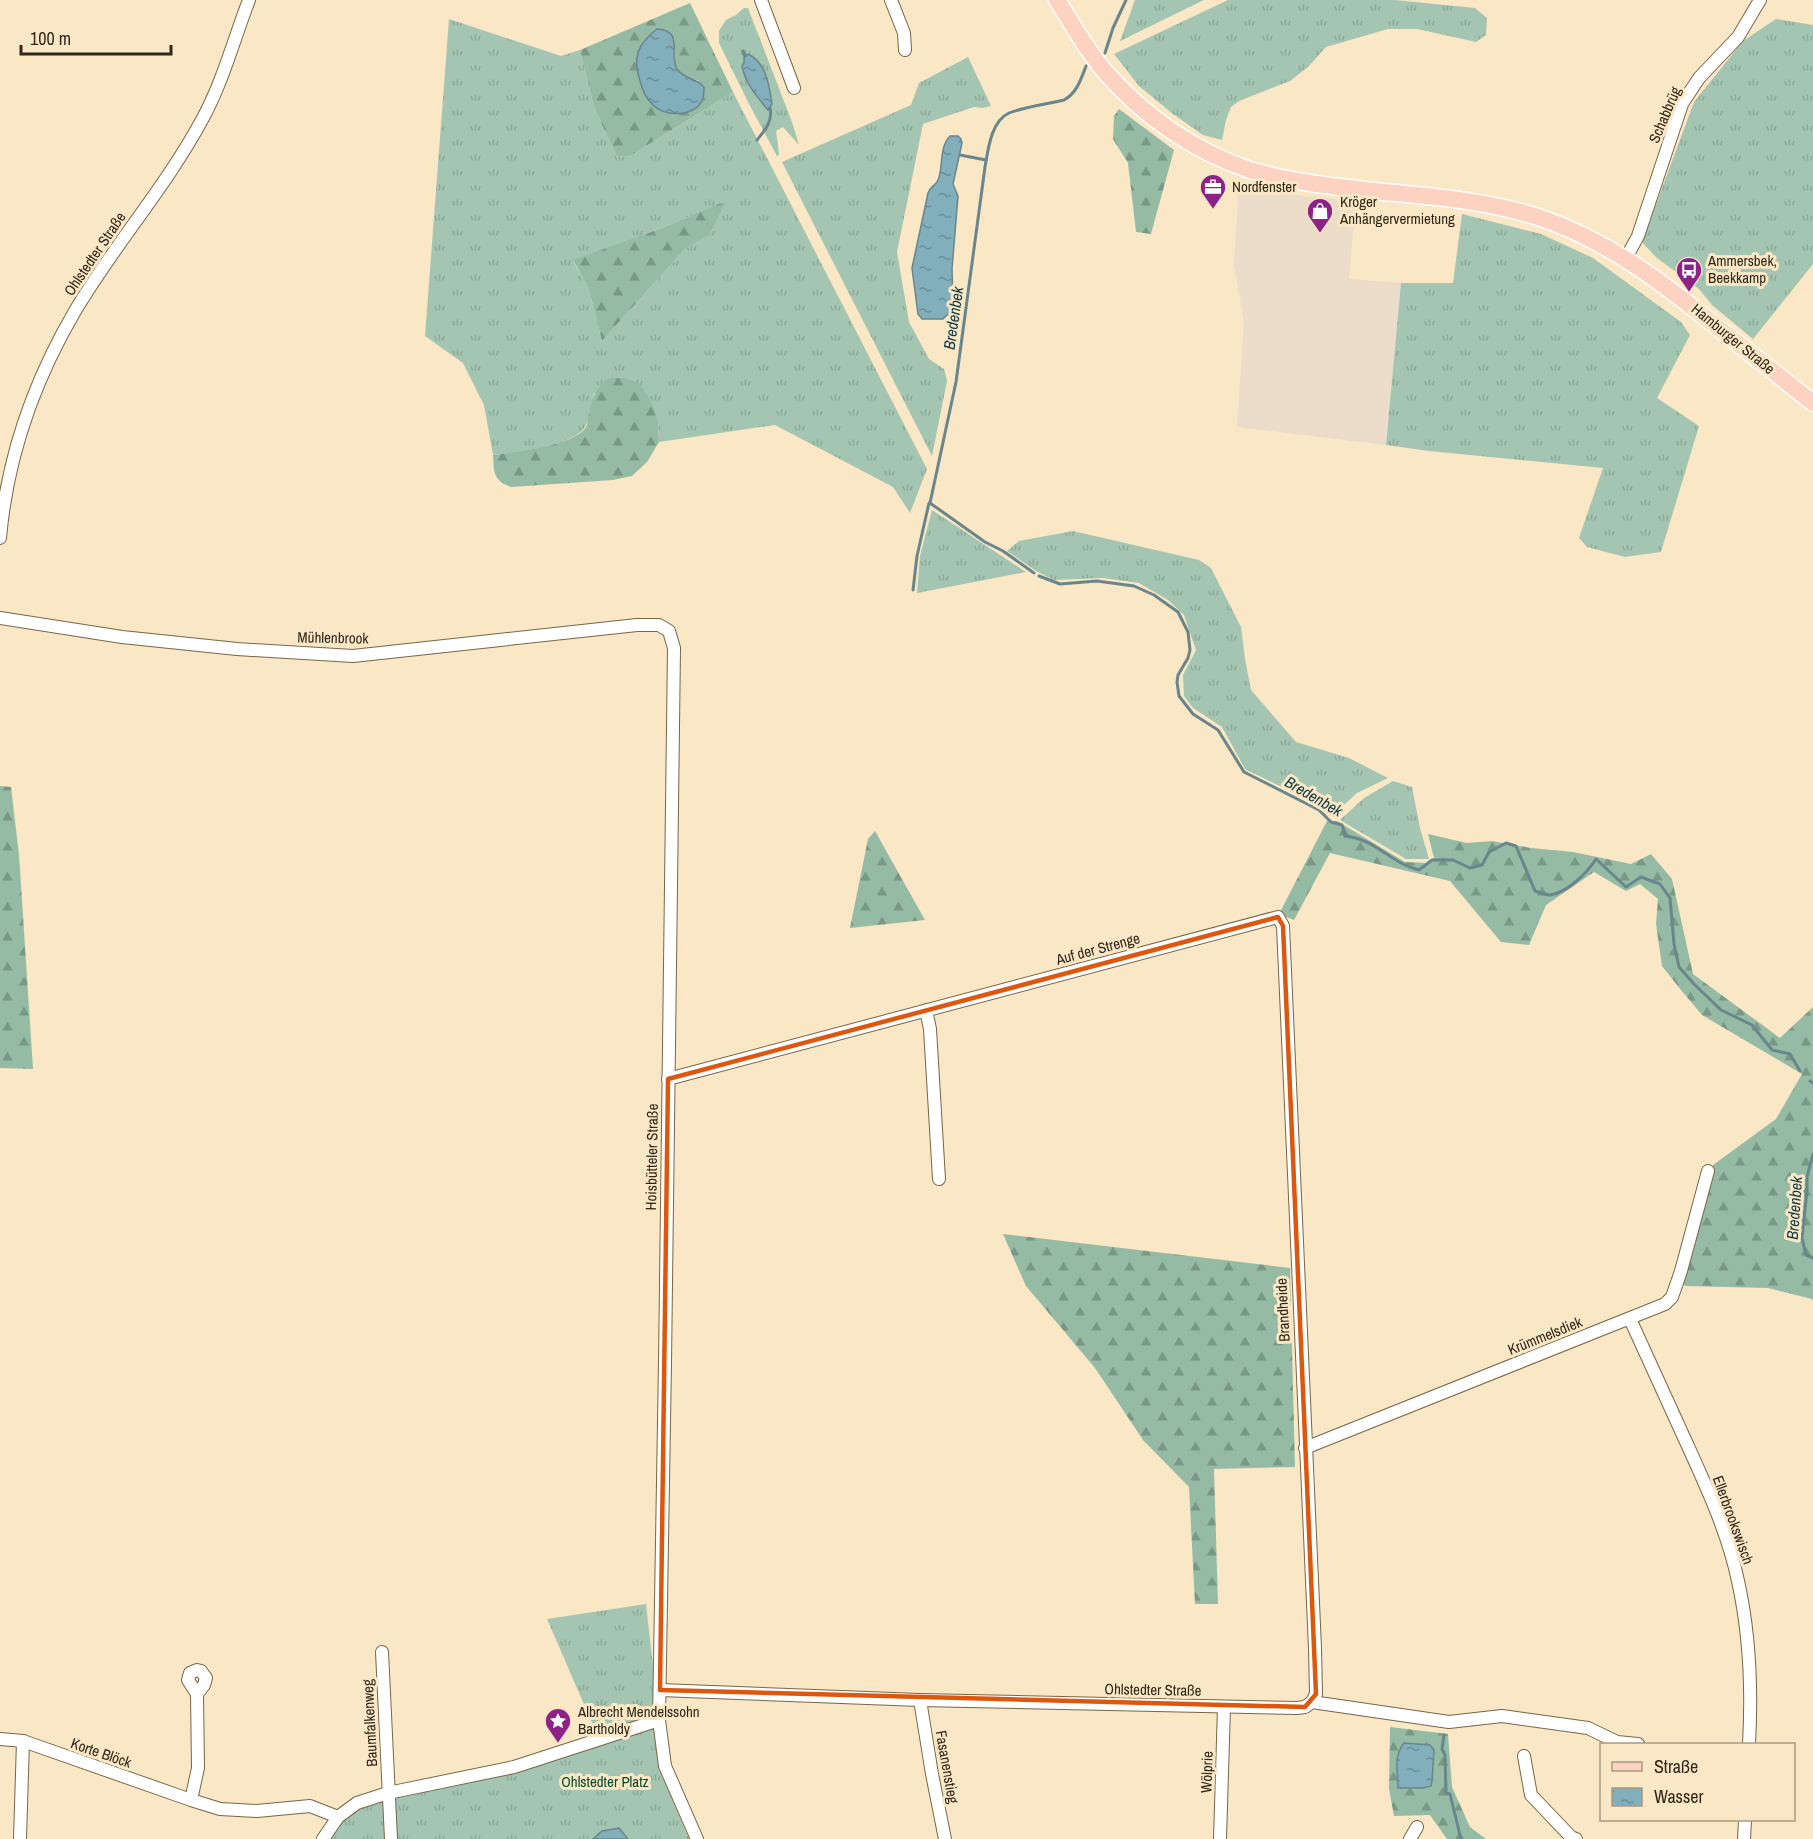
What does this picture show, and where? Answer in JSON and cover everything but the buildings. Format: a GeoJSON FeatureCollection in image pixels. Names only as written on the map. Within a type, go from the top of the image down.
{"type":"FeatureCollection","features":[{"type":"Feature","properties":{"kind":"main road","name":"Hamburger Straße"},"geometry":{"type":"LineString","coordinates":[[1057,0],[1096,59],[1119,86],[1160,123],[1198,147],[1232,163],[1270,175],[1310,183],[1461,200],[1506,208],[1569,228],[1626,258],[1684,300],[1813,403]]}},
{"type":"Feature","properties":{"kind":"street","name":"Ohlstedter Straße"},"geometry":{"type":"LineString","coordinates":[[0,538],[9,479],[23,424],[38,382],[75,310],[160,186],[203,117],[249,0]]}},
{"type":"Feature","properties":{"kind":"street"},"geometry":{"type":"LineString","coordinates":[[761,0],[794,88]]}},
{"type":"Feature","properties":{"kind":"street"},"geometry":{"type":"LineString","coordinates":[[891,0],[904,33],[905,51]]}},
{"type":"Feature","properties":{"kind":"street","name":"Schabbrüg"},"geometry":{"type":"LineString","coordinates":[[1626,258],[1638,236],[1682,104],[1699,78],[1738,37],[1760,0]]}},
{"type":"Feature","properties":{"kind":"street","name":"Mühlenbrook"},"geometry":{"type":"LineString","coordinates":[[0,618],[122,637],[237,649],[353,656],[637,625],[652,624],[665,628]]}},
{"type":"Feature","properties":{"kind":"street","name":"Hoisbütteler Straße"},"geometry":{"type":"LineString","coordinates":[[660,1690],[674,648],[671,635],[665,628]]}},
{"type":"Feature","properties":{"kind":"street","name":"Auf der Strenge"},"geometry":{"type":"LineString","coordinates":[[668,1079],[1278,917]]}},
{"type":"Feature","properties":{"kind":"street","name":"Brandheide"},"geometry":{"type":"LineString","coordinates":[[1278,917],[1283,926],[1316,1694],[1312,1702]]}},
{"type":"Feature","properties":{"kind":"street"},"geometry":{"type":"LineString","coordinates":[[926,1010],[930,1029],[939,1179]]}},
{"type":"Feature","properties":{"kind":"street","name":"Krümmelsdiek"},"geometry":{"type":"LineString","coordinates":[[1305,1448],[1665,1305],[1672,1297],[1681,1271],[1707,1171]]}},
{"type":"Feature","properties":{"kind":"street","name":"Ellerbrookswisch"},"geometry":{"type":"LineString","coordinates":[[1630,1319],[1709,1494],[1738,1580],[1749,1659],[1751,1702],[1749,1743]]}},
{"type":"Feature","properties":{"kind":"street","name":"Baumfalkenweg"},"geometry":{"type":"LineString","coordinates":[[382,1652],[388,1792]]}},
{"type":"Feature","properties":{"kind":"street","name":"Ohlstedter Straße"},"geometry":{"type":"LineString","coordinates":[[660,1690],[920,1700],[1224,1707],[1297,1708],[1305,1707],[1312,1702],[1449,1722],[1502,1716],[1588,1728],[1617,1742],[1628,1743]]}},
{"type":"Feature","properties":{"kind":"street"},"geometry":{"type":"LineString","coordinates":[[660,1690],[659,1720],[665,1766],[696,1839]]}},
{"type":"Feature","properties":{"kind":"street"},"geometry":{"type":"LineString","coordinates":[[191,1800],[198,1768],[196,1694]]}},
{"type":"Feature","properties":{"kind":"street","name":"Fasanenstieg"},"geometry":{"type":"LineString","coordinates":[[920,1700],[945,1839]]}},
{"type":"Feature","properties":{"kind":"street","name":"Wölprie"},"geometry":{"type":"LineString","coordinates":[[1220,1839],[1224,1707]]}},
{"type":"Feature","properties":{"kind":"street"},"geometry":{"type":"LineString","coordinates":[[323,1839],[338,1817],[357,1803],[388,1792],[514,1767],[659,1720]]}},
{"type":"Feature","properties":{"kind":"street","name":"Korte Blöck"},"geometry":{"type":"LineString","coordinates":[[0,1739],[22,1741],[220,1809],[257,1811],[310,1806],[338,1817]]}},
{"type":"Feature","properties":{"kind":"street"},"geometry":{"type":"LineString","coordinates":[[20,1839],[22,1741]]}},
{"type":"Feature","properties":{"kind":"street"},"geometry":{"type":"LineString","coordinates":[[1524,1756],[1531,1795],[1571,1837],[1576,1839]]}},
{"type":"Feature","properties":{"kind":"street"},"geometry":{"type":"LineString","coordinates":[[388,1792],[391,1839]]}},
{"type":"Feature","properties":{"kind":"street"},"geometry":{"type":"LineString","coordinates":[[1744,1839],[1745,1821]]}},
{"type":"Feature","properties":{"kind":"street"},"geometry":{"type":"LineString","coordinates":[[1410,1839],[1417,1827]]}},
{"type":"Feature","properties":{"kind":"highlighted area"},"geometry":{"type":"Polygon","coordinates":[[[1278,917],[1283,926],[1315,1648],[1316,1694],[1305,1707],[660,1690],[668,1079],[1278,917]]]}},
{"type":"Feature","properties":{"kind":"shaded area"},"geometry":{"type":"Polygon","coordinates":[[[1239,182],[1281,192],[1356,201],[1349,279],[1401,283],[1386,445],[1237,427],[1244,323],[1234,265],[1239,182]]]}},
{"type":"Feature","properties":{"kind":"green space"},"geometry":{"type":"Polygon","coordinates":[[[1135,0],[1204,0],[1120,41],[1135,0]]]}},
{"type":"Feature","properties":{"kind":"green space"},"geometry":{"type":"Polygon","coordinates":[[[1228,0],[1395,0],[1475,8],[1487,18],[1486,35],[1476,42],[1417,29],[1388,29],[1326,47],[1309,66],[1290,81],[1239,101],[1231,107],[1222,140],[1203,135],[1173,114],[1139,86],[1114,54],[1228,0]]]}},
{"type":"Feature","properties":{"kind":"green space"},"geometry":{"type":"Polygon","coordinates":[[[690,3],[733,92],[630,156],[617,157],[594,107],[580,50],[690,3]],[[674,47],[639,80],[643,92],[699,81],[678,70],[674,47]]]}},
{"type":"Feature","properties":{"kind":"green space"},"geometry":{"type":"Polygon","coordinates":[[[744,8],[748,8],[799,145],[783,127],[776,131],[779,155],[777,156],[719,43],[719,31],[726,20],[744,8]],[[744,63],[742,66],[752,90],[768,110],[772,104],[768,81],[744,63]]]}},
{"type":"Feature","properties":{"kind":"green space"},"geometry":{"type":"Polygon","coordinates":[[[449,19],[561,56],[580,50],[594,107],[617,157],[630,156],[733,92],[927,469],[910,513],[893,487],[775,425],[659,442],[658,422],[594,393],[590,414],[586,425],[580,432],[544,447],[493,455],[484,405],[463,363],[425,336],[449,19]],[[725,202],[573,261],[589,290],[602,341],[684,250],[710,234],[725,202]]]}},
{"type":"Feature","properties":{"kind":"green space"},"geometry":{"type":"Polygon","coordinates":[[[1776,19],[1813,25],[1813,264],[1753,339],[1712,305],[1699,289],[1657,258],[1642,242],[1694,102],[1743,41],[1776,19]]]}},
{"type":"Feature","properties":{"kind":"green space"},"geometry":{"type":"Polygon","coordinates":[[[968,57],[991,106],[974,107],[923,124],[897,252],[909,322],[929,359],[944,369],[947,381],[932,456],[782,162],[911,105],[919,83],[968,57]]]}},
{"type":"Feature","properties":{"kind":"green space"},"geometry":{"type":"Polygon","coordinates":[[[1119,109],[1174,150],[1151,234],[1136,232],[1128,163],[1113,139],[1114,116],[1119,109]]]}},
{"type":"Feature","properties":{"kind":"green space"},"geometry":{"type":"Polygon","coordinates":[[[726,201],[710,234],[684,250],[602,341],[589,290],[573,260],[662,228],[726,201]]]}},
{"type":"Feature","properties":{"kind":"green space"},"geometry":{"type":"Polygon","coordinates":[[[1462,214],[1541,234],[1593,258],[1681,322],[1690,335],[1657,398],[1699,426],[1661,552],[1625,557],[1587,547],[1579,538],[1603,468],[1386,445],[1401,283],[1453,283],[1462,214]]]}},
{"type":"Feature","properties":{"kind":"green space"},"geometry":{"type":"Polygon","coordinates":[[[610,378],[625,378],[640,384],[651,401],[658,422],[659,442],[647,462],[632,476],[613,480],[511,487],[498,479],[494,471],[493,455],[543,447],[580,434],[587,426],[592,400],[597,390],[610,378]]]}},
{"type":"Feature","properties":{"kind":"green space"},"geometry":{"type":"Polygon","coordinates":[[[932,510],[1026,572],[917,593],[920,556],[932,510]]]}},
{"type":"Feature","properties":{"kind":"green space"},"geometry":{"type":"Polygon","coordinates":[[[1073,531],[1199,560],[1211,568],[1241,627],[1251,690],[1296,742],[1349,758],[1388,778],[1357,793],[1332,816],[1321,806],[1245,769],[1222,727],[1193,708],[1184,696],[1183,675],[1196,650],[1184,615],[1168,600],[1139,583],[1103,578],[1054,580],[1007,551],[1019,541],[1073,531]]]}},
{"type":"Feature","properties":{"kind":"green space"},"geometry":{"type":"Polygon","coordinates":[[[1393,781],[1412,787],[1429,859],[1406,859],[1340,820],[1364,798],[1393,781]]]}},
{"type":"Feature","properties":{"kind":"green space"},"geometry":{"type":"Polygon","coordinates":[[[0,786],[11,787],[19,855],[33,1069],[0,1068],[0,786]]]}},
{"type":"Feature","properties":{"kind":"green space"},"geometry":{"type":"Polygon","coordinates":[[[1327,821],[1337,821],[1405,862],[1426,863],[1434,858],[1428,834],[1467,843],[1492,841],[1573,852],[1631,864],[1651,854],[1672,879],[1693,974],[1780,1038],[1813,1007],[1813,1301],[1768,1288],[1685,1286],[1681,1280],[1713,1165],[1776,1119],[1802,1074],[1702,1015],[1681,990],[1662,966],[1656,924],[1658,899],[1640,884],[1626,891],[1594,872],[1546,905],[1529,945],[1501,942],[1450,881],[1330,853],[1294,920],[1279,914],[1327,821]]]}},
{"type":"Feature","properties":{"kind":"green space"},"geometry":{"type":"Polygon","coordinates":[[[875,831],[925,920],[850,928],[868,839],[875,831]]]}},
{"type":"Feature","properties":{"kind":"green space"},"geometry":{"type":"Polygon","coordinates":[[[1003,1234],[1290,1268],[1295,1467],[1214,1469],[1218,1604],[1195,1604],[1189,1487],[1143,1440],[1095,1368],[1026,1286],[1003,1234]]]}},
{"type":"Feature","properties":{"kind":"green space","name":"Ohlstedter Platz"},"geometry":{"type":"Polygon","coordinates":[[[646,1604],[659,1720],[659,1769],[689,1839],[628,1839],[618,1828],[602,1831],[593,1839],[323,1839],[357,1803],[514,1767],[599,1739],[547,1619],[646,1604]]]}},
{"type":"Feature","properties":{"kind":"green space"},"geometry":{"type":"Polygon","coordinates":[[[1390,1727],[1448,1734],[1452,1787],[1470,1827],[1486,1839],[1447,1839],[1430,1815],[1394,1816],[1389,1789],[1390,1727]],[[1434,1750],[1398,1766],[1399,1788],[1430,1786],[1434,1750]]]}},
{"type":"Feature","properties":{"kind":"water"},"geometry":{"type":"Polygon","coordinates":[[[657,29],[666,31],[673,38],[677,69],[704,87],[702,101],[692,110],[679,113],[664,112],[648,100],[643,91],[637,65],[638,52],[645,40],[657,29]]]}},
{"type":"Feature","properties":{"kind":"water"},"geometry":{"type":"Polygon","coordinates":[[[748,54],[759,63],[766,76],[772,104],[768,110],[752,90],[746,78],[742,66],[744,57],[748,54]]]}},
{"type":"Feature","properties":{"kind":"water"},"geometry":{"type":"Polygon","coordinates":[[[950,136],[958,136],[962,143],[953,184],[958,196],[952,269],[953,301],[948,314],[943,319],[922,319],[918,314],[912,268],[928,193],[939,177],[944,147],[950,136]]]}},
{"type":"Feature","properties":{"kind":"water"},"geometry":{"type":"Polygon","coordinates":[[[1404,1743],[1430,1745],[1434,1750],[1431,1786],[1398,1788],[1397,1759],[1404,1743]]]}},
{"type":"Feature","properties":{"kind":"water"},"geometry":{"type":"Polygon","coordinates":[[[619,1828],[628,1839],[593,1839],[602,1831],[619,1828]]]}},
{"type":"Feature","properties":{"kind":"waterway","name":"Bredenbek"},"geometry":{"type":"LineString","coordinates":[[1105,53],[1126,0]]}},
{"type":"Feature","properties":{"kind":"waterway"},"geometry":{"type":"LineString","coordinates":[[743,51],[745,56]]}},
{"type":"Feature","properties":{"kind":"waterway","name":"Bredenbek"},"geometry":{"type":"LineString","coordinates":[[1034,573],[930,503],[956,382],[991,137],[998,122],[1009,113],[1064,100],[1078,85],[1086,66]]}},
{"type":"Feature","properties":{"kind":"waterway"},"geometry":{"type":"LineString","coordinates":[[757,140],[769,121],[770,108]]}},
{"type":"Feature","properties":{"kind":"waterway"},"geometry":{"type":"LineString","coordinates":[[960,155],[986,160]]}},
{"type":"Feature","properties":{"kind":"waterway"},"geometry":{"type":"LineString","coordinates":[[913,590],[917,556],[929,503]]}},
{"type":"Feature","properties":{"kind":"waterway","name":"Bredenbek"},"geometry":{"type":"LineString","coordinates":[[1039,576],[1060,584],[1097,581],[1134,586],[1154,595],[1178,612],[1188,632],[1190,650],[1178,675],[1179,696],[1193,714],[1218,730],[1244,772],[1319,810],[1331,822],[1342,825],[1345,836],[1368,843],[1403,864],[1419,870],[1432,860],[1453,860],[1470,868],[1482,865],[1489,852],[1506,843],[1516,846],[1535,891],[1548,895],[1570,886],[1596,859],[1626,887],[1641,877],[1660,884],[1670,898],[1674,944],[1679,967],[1721,1010],[1752,1025],[1772,1050],[1790,1054],[1800,1071]]}},
{"type":"Feature","properties":{"kind":"waterway","name":"Bredenbek"},"geometry":{"type":"LineString","coordinates":[[1813,1154],[1807,1177],[1802,1238],[1806,1255],[1813,1258]]}},
{"type":"Feature","properties":{"kind":"waterway"},"geometry":{"type":"LineString","coordinates":[[1444,1735],[1442,1749],[1445,1755],[1446,1793],[1450,1794],[1461,1839]]}},
{"type":"Feature","properties":{"kind":"place","name":"Nordfenster"},"geometry":{"type":"Point","coordinates":[1213,210]}},
{"type":"Feature","properties":{"kind":"place","name":"Kröger Anhängervermietung"},"geometry":{"type":"Point","coordinates":[1320,234]}},
{"type":"Feature","properties":{"kind":"place","name":"Ammersbek, Beekkamp"},"geometry":{"type":"Point","coordinates":[1689,293]}},
{"type":"Feature","properties":{"kind":"place","name":"Albrecht Mendelssohn Bartholdy"},"geometry":{"type":"Point","coordinates":[558,1744]}}]}
